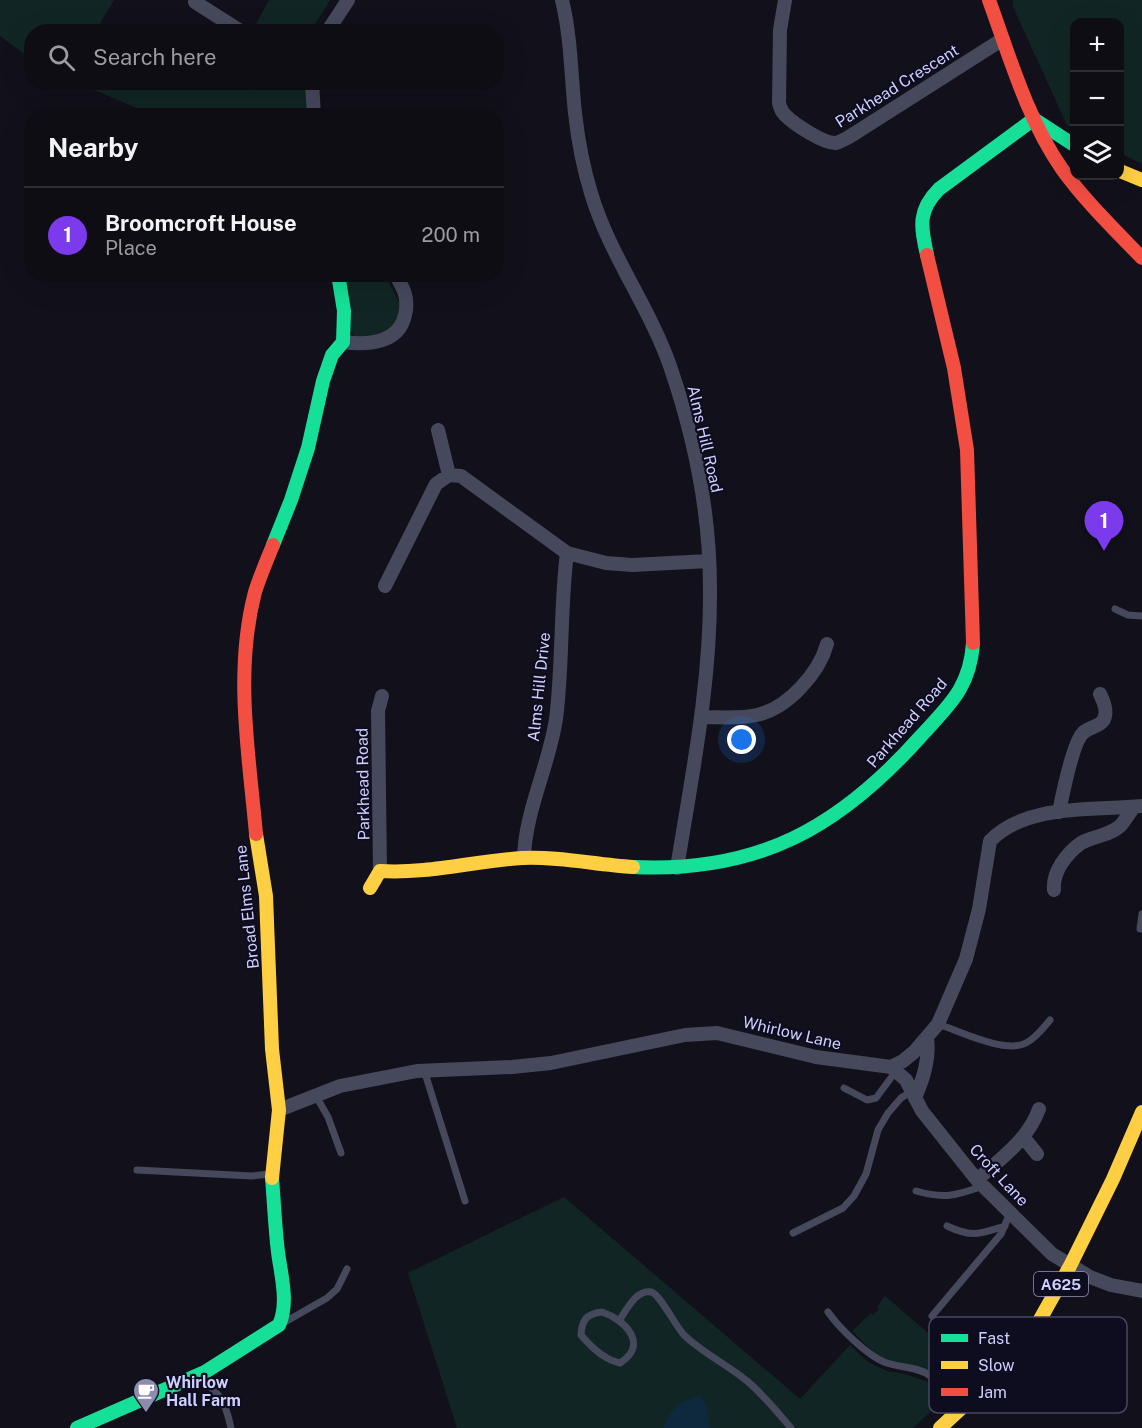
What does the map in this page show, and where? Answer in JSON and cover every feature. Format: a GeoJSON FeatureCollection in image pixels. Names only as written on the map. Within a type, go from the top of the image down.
{"type":"FeatureCollection","features":[{"type":"Feature","properties":{"kind":"street"},"geometry":{"type":"LineString","coordinates":[[332,24],[348,0]]}},
{"type":"Feature","properties":{"kind":"street","name":"Alms Hill Road"},"geometry":{"type":"LineString","coordinates":[[562,0],[568,24],[577,129],[591,192],[606,235],[643,306],[669,363],[684,410],[703,506],[709,561],[709,630],[701,717],[677,868]]}},
{"type":"Feature","properties":{"kind":"street","name":"Parkhead Crescent"},"geometry":{"type":"LineString","coordinates":[[785,0],[780,30],[779,103],[781,110],[786,116],[828,142],[837,143],[849,137],[1003,39]]}},
{"type":"Feature","properties":{"kind":"street"},"geometry":{"type":"LineString","coordinates":[[989,0],[1020,88],[1053,155],[1088,201],[1142,258]]}},
{"type":"Feature","properties":{"kind":"street"},"geometry":{"type":"LineString","coordinates":[[195,2],[229,24]]}},
{"type":"Feature","properties":{"kind":"street"},"geometry":{"type":"LineString","coordinates":[[312,90],[314,108]]}},
{"type":"Feature","properties":{"kind":"street"},"geometry":{"type":"LineString","coordinates":[[1034,119],[1070,142]]}},
{"type":"Feature","properties":{"kind":"street","name":"Parkhead Road"},"geometry":{"type":"LineString","coordinates":[[382,696],[378,711],[380,871],[419,872],[524,858],[677,868],[729,861],[791,840],[823,824],[855,801],[910,749],[937,718],[967,677],[971,653],[972,605],[967,451],[960,401],[922,232],[922,220],[927,200],[1034,119]]}},
{"type":"Feature","properties":{"kind":"street"},"geometry":{"type":"LineString","coordinates":[[1053,155],[1070,154]]}},
{"type":"Feature","properties":{"kind":"street"},"geometry":{"type":"LineString","coordinates":[[1124,173],[1142,180]]}},
{"type":"Feature","properties":{"kind":"street"},"geometry":{"type":"LineString","coordinates":[[1086,180],[1084,189],[1088,201]]}},
{"type":"Feature","properties":{"kind":"street","name":"Broad Elms Lane"},"geometry":{"type":"LineString","coordinates":[[279,1325],[283,1316],[283,1281],[278,1251],[272,1174],[279,1110],[272,1049],[266,896],[256,835],[243,691],[245,654],[255,593],[291,500],[332,355],[343,342],[344,311],[339,282]]}},
{"type":"Feature","properties":{"kind":"street"},"geometry":{"type":"LineString","coordinates":[[343,342],[362,345],[381,341],[391,337],[399,329],[407,307],[405,292],[400,282]]}},
{"type":"Feature","properties":{"kind":"street"},"geometry":{"type":"LineString","coordinates":[[438,430],[449,475]]}},
{"type":"Feature","properties":{"kind":"street"},"geometry":{"type":"LineString","coordinates":[[385,586],[436,484],[449,475],[461,476],[567,553],[606,563],[632,565],[709,561]]}},
{"type":"Feature","properties":{"kind":"street","name":"Alms Hill Drive"},"geometry":{"type":"LineString","coordinates":[[524,858],[524,840],[556,720],[567,553]]}},
{"type":"Feature","properties":{"kind":"street"},"geometry":{"type":"LineString","coordinates":[[701,717],[744,717],[769,711],[806,682],[824,656],[827,644]]}},
{"type":"Feature","properties":{"kind":"street"},"geometry":{"type":"LineString","coordinates":[[1059,812],[1064,781],[1077,744],[1083,733],[1102,722],[1105,716],[1100,694]]}},
{"type":"Feature","properties":{"kind":"street"},"geometry":{"type":"LineString","coordinates":[[894,1069],[927,1038],[938,1024],[966,959],[980,909],[990,842],[1016,823],[1059,812],[1138,807]]}},
{"type":"Feature","properties":{"kind":"street"},"geometry":{"type":"LineString","coordinates":[[1054,890],[1053,884],[1060,865],[1072,852],[1082,843],[1120,826],[1138,807]]}},
{"type":"Feature","properties":{"kind":"street"},"geometry":{"type":"LineString","coordinates":[[370,888],[380,871]]}},
{"type":"Feature","properties":{"kind":"street","name":"Whirlow Lane"},"geometry":{"type":"LineString","coordinates":[[279,1110],[340,1086],[424,1070],[512,1067],[550,1063],[685,1035],[717,1033],[816,1058],[894,1069]]}},
{"type":"Feature","properties":{"kind":"street"},"geometry":{"type":"LineString","coordinates":[[913,1094],[923,1079],[929,1049],[927,1038]]}},
{"type":"Feature","properties":{"kind":"street","name":"Croft Lane"},"geometry":{"type":"LineString","coordinates":[[894,1069],[906,1080],[922,1111],[980,1183],[1052,1254],[1070,1266],[1111,1285],[1142,1291]]}},
{"type":"Feature","properties":{"kind":"street"},"geometry":{"type":"LineString","coordinates":[[980,1183],[1024,1138],[1034,1124],[1039,1108]]}},
{"type":"Feature","properties":{"kind":"street","name":"A625"},"geometry":{"type":"LineString","coordinates":[[1041,1317],[1070,1266],[1113,1179],[1142,1112]]}},
{"type":"Feature","properties":{"kind":"street"},"geometry":{"type":"LineString","coordinates":[[1024,1138],[1037,1154]]}},
{"type":"Feature","properties":{"kind":"street"},"geometry":{"type":"LineString","coordinates":[[78,1428],[196,1376],[279,1325]]}},
{"type":"Feature","properties":{"kind":"street","name":"A625"},"geometry":{"type":"LineString","coordinates":[[940,1428],[956,1413]]}},
{"type":"Feature","properties":{"kind":"lane"},"geometry":{"type":"LineString","coordinates":[[1115,609],[1128,615],[1142,616]]}},
{"type":"Feature","properties":{"kind":"lane"},"geometry":{"type":"LineString","coordinates":[[1140,928],[1142,914]]}},
{"type":"Feature","properties":{"kind":"lane"},"geometry":{"type":"LineString","coordinates":[[938,1024],[984,1041],[1008,1046],[1024,1044],[1039,1033],[1050,1020]]}},
{"type":"Feature","properties":{"kind":"lane"},"geometry":{"type":"LineString","coordinates":[[844,1088],[867,1100],[876,1098],[894,1069]]}},
{"type":"Feature","properties":{"kind":"lane"},"geometry":{"type":"LineString","coordinates":[[424,1070],[465,1201]]}},
{"type":"Feature","properties":{"kind":"lane"},"geometry":{"type":"LineString","coordinates":[[793,1233],[843,1208],[854,1196],[866,1174],[878,1130],[888,1113],[901,1098],[913,1094]]}},
{"type":"Feature","properties":{"kind":"lane"},"geometry":{"type":"LineString","coordinates":[[316,1096],[328,1117],[341,1153]]}},
{"type":"Feature","properties":{"kind":"lane"},"geometry":{"type":"LineString","coordinates":[[137,1170],[252,1176],[272,1174]]}},
{"type":"Feature","properties":{"kind":"lane"},"geometry":{"type":"LineString","coordinates":[[916,1191],[937,1197],[960,1194],[980,1183]]}},
{"type":"Feature","properties":{"kind":"lane"},"geometry":{"type":"LineString","coordinates":[[932,1316],[1001,1234],[1010,1212]]}},
{"type":"Feature","properties":{"kind":"lane"},"geometry":{"type":"LineString","coordinates":[[948,1226],[962,1233],[973,1235],[1005,1226]]}},
{"type":"Feature","properties":{"kind":"lane"},"geometry":{"type":"LineString","coordinates":[[279,1325],[327,1298],[337,1288],[347,1269]]}},
{"type":"Feature","properties":{"kind":"lane"},"geometry":{"type":"LineString","coordinates":[[619,1321],[642,1292],[652,1292],[657,1295],[676,1326],[686,1337],[748,1381],[791,1428]]}},
{"type":"Feature","properties":{"kind":"lane"},"geometry":{"type":"LineString","coordinates":[[602,1312],[619,1321],[633,1336],[635,1346],[630,1357],[620,1363],[611,1361],[588,1344],[581,1335],[585,1318],[593,1313],[602,1312]]}},
{"type":"Feature","properties":{"kind":"lane"},"geometry":{"type":"LineString","coordinates":[[828,1312],[871,1354],[884,1362],[918,1369],[929,1374]]}},
{"type":"Feature","properties":{"kind":"lane"},"geometry":{"type":"LineString","coordinates":[[196,1376],[220,1395],[226,1407],[231,1428]]}},
{"type":"Feature","properties":{"kind":"green space"},"geometry":{"type":"Polygon","coordinates":[[[0,0],[114,0],[100,23],[102,24],[24,24],[24,54],[0,36],[0,0]]]}},
{"type":"Feature","properties":{"kind":"green space"},"geometry":{"type":"Polygon","coordinates":[[[269,0],[330,0],[315,24],[256,24],[269,0]]]}},
{"type":"Feature","properties":{"kind":"green space"},"geometry":{"type":"Polygon","coordinates":[[[1013,0],[1142,0],[1142,164],[1124,155],[1124,18],[1070,18],[1070,127],[1067,125],[1013,7],[1013,0]]]}},
{"type":"Feature","properties":{"kind":"green space"},"geometry":{"type":"Polygon","coordinates":[[[94,90],[306,90],[307,108],[137,108],[94,90]]]}},
{"type":"Feature","properties":{"kind":"green space"},"geometry":{"type":"Polygon","coordinates":[[[342,282],[389,282],[400,304],[397,321],[384,334],[356,337],[349,329],[342,282]]]}},
{"type":"Feature","properties":{"kind":"green space"},"geometry":{"type":"Polygon","coordinates":[[[564,1197],[800,1399],[850,1345],[868,1362],[887,1371],[928,1382],[929,1413],[913,1428],[457,1428],[408,1273],[564,1197]]]}},
{"type":"Feature","properties":{"kind":"green space"},"geometry":{"type":"Polygon","coordinates":[[[885,1296],[929,1334],[929,1378],[876,1355],[852,1331],[871,1313],[873,1315],[879,1309],[877,1307],[885,1296]]]}},
{"type":"Feature","properties":{"kind":"water"},"geometry":{"type":"Polygon","coordinates":[[[700,1396],[706,1404],[710,1428],[663,1428],[677,1406],[693,1397],[700,1396]]]}},
{"type":"Feature","properties":{"kind":"traffic: fast"},"geometry":{"type":"LineString","coordinates":[[927,255],[922,220],[932,197],[939,189],[1034,119]]}},
{"type":"Feature","properties":{"kind":"traffic: fast"},"geometry":{"type":"LineString","coordinates":[[1034,119],[1070,142]]}},
{"type":"Feature","properties":{"kind":"traffic: fast"},"geometry":{"type":"LineString","coordinates":[[273,545],[308,448],[323,381],[332,355],[343,342],[344,311],[339,282]]}},
{"type":"Feature","properties":{"kind":"traffic: fast"},"geometry":{"type":"LineString","coordinates":[[633,867],[678,867],[719,862],[757,852],[793,838],[827,819],[859,796],[890,768],[949,705],[968,672],[973,643]]}},
{"type":"Feature","properties":{"kind":"traffic: fast"},"geometry":{"type":"LineString","coordinates":[[77,1428],[205,1372],[279,1325],[284,1298],[272,1178]]}},
{"type":"Feature","properties":{"kind":"traffic: slow"},"geometry":{"type":"LineString","coordinates":[[1124,173],[1142,180]]}},
{"type":"Feature","properties":{"kind":"traffic: slow"},"geometry":{"type":"LineString","coordinates":[[256,834],[266,896],[272,1049],[279,1110],[272,1178]]}},
{"type":"Feature","properties":{"kind":"traffic: slow"},"geometry":{"type":"LineString","coordinates":[[370,888],[380,871],[416,871],[522,858],[550,858],[633,867]]}},
{"type":"Feature","properties":{"kind":"traffic: slow"},"geometry":{"type":"LineString","coordinates":[[1041,1317],[1070,1266],[1113,1179],[1142,1112]]}},
{"type":"Feature","properties":{"kind":"traffic: slow"},"geometry":{"type":"LineString","coordinates":[[940,1428],[956,1413]]}},
{"type":"Feature","properties":{"kind":"traffic: jam"},"geometry":{"type":"LineString","coordinates":[[989,0],[1020,87],[1050,149],[1080,192],[1142,258]]}},
{"type":"Feature","properties":{"kind":"traffic: jam"},"geometry":{"type":"LineString","coordinates":[[927,255],[954,368],[967,450],[973,643]]}},
{"type":"Feature","properties":{"kind":"traffic: jam"},"geometry":{"type":"LineString","coordinates":[[256,834],[245,713],[245,652],[255,592],[273,545]]}},
{"type":"Feature","properties":{"kind":"place","name":"Broomcroft House"},"geometry":{"type":"Point","coordinates":[1104,551]}},
{"type":"Feature","properties":{"kind":"place","name":"Whirlow Hall Farm"},"geometry":{"type":"Point","coordinates":[146,1414]}}]}
